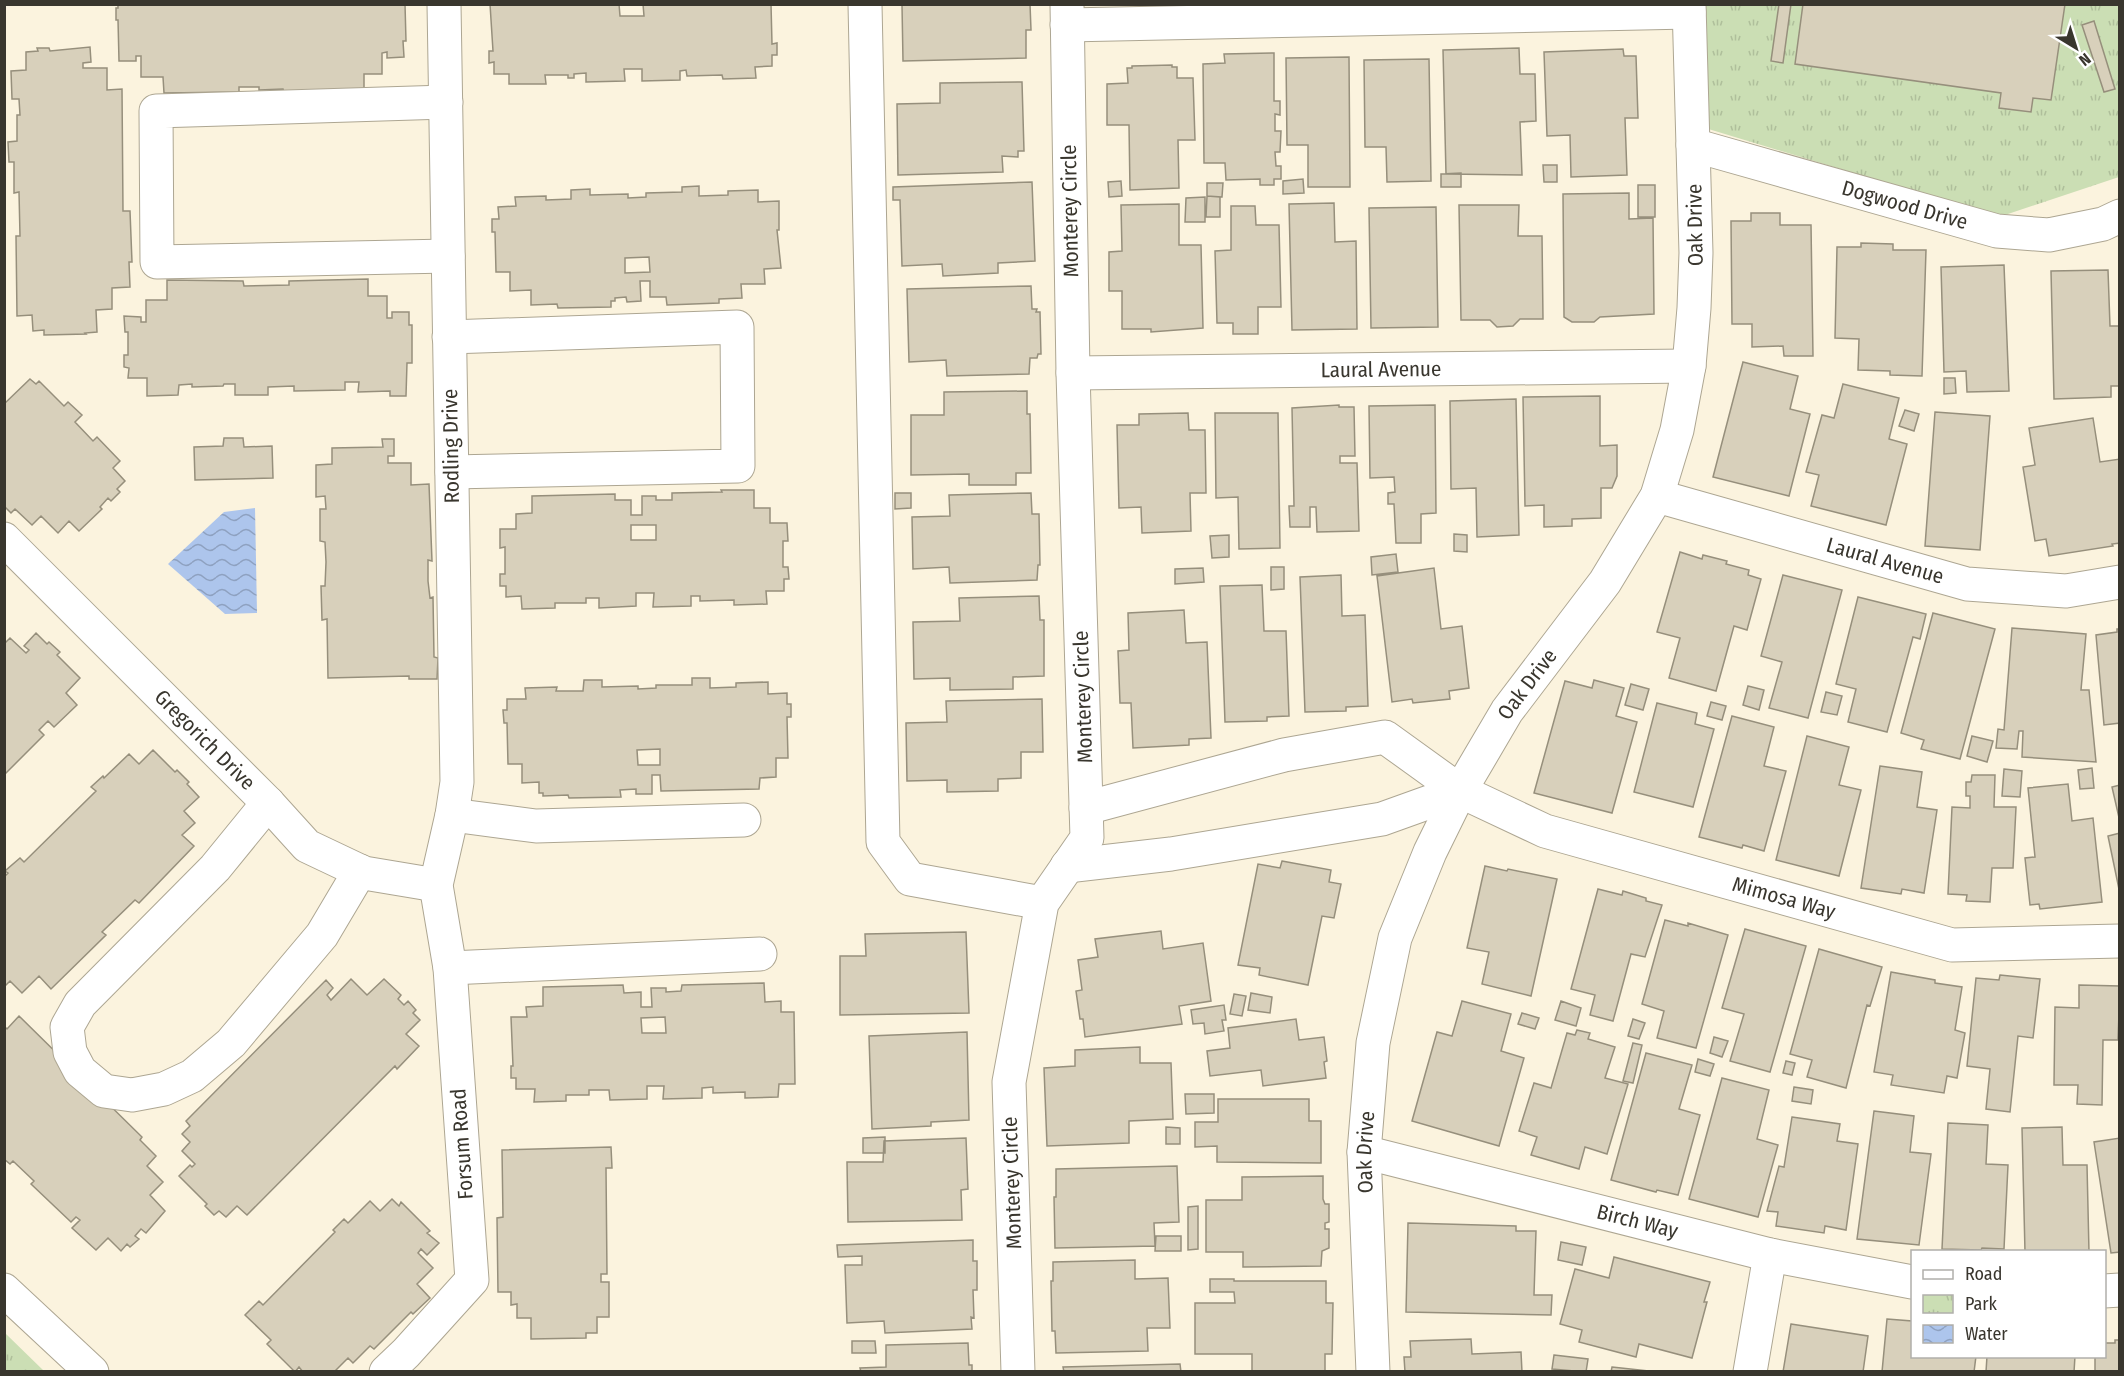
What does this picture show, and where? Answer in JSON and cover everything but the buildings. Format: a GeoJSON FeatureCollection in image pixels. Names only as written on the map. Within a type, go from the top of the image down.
{"type":"FeatureCollection","features":[{"type":"Feature","properties":{"kind":"street","name":"Rodling Drive"},"geometry":{"type":"LineString","coordinates":[[436,885],[457,782],[444,4]]}},
{"type":"Feature","properties":{"kind":"street"},"geometry":{"type":"LineString","coordinates":[[864,4],[883,842],[910,879],[1042,903]]}},
{"type":"Feature","properties":{"kind":"street"},"geometry":{"type":"LineString","coordinates":[[1067,15],[1689,8]]}},
{"type":"Feature","properties":{"kind":"street","name":"Oak Drive"},"geometry":{"type":"LineString","coordinates":[[1373,1371],[1364,1152],[1373,1043],[1395,938],[1430,852],[1460,791],[1507,711],[1605,582],[1657,496],[1677,430],[1689,366],[1696,253],[1689,8]]}},
{"type":"Feature","properties":{"kind":"street","name":"Monterey Circle"},"geometry":{"type":"LineString","coordinates":[[1018,1371],[1009,1082],[1042,903],[1087,838],[1073,373],[1067,15]]}},
{"type":"Feature","properties":{"kind":"street"},"geometry":{"type":"LineString","coordinates":[[446,102],[156,111],[158,262],[448,256]]}},
{"type":"Feature","properties":{"kind":"street","name":"Dogwood Drive"},"geometry":{"type":"LineString","coordinates":[[1694,145],[1997,231],[2049,235],[2103,224],[2120,216]]}},
{"type":"Feature","properties":{"kind":"street"},"geometry":{"type":"LineString","coordinates":[[449,338],[737,327],[738,466],[452,472]]}},
{"type":"Feature","properties":{"kind":"street","name":"Laural Avenue"},"geometry":{"type":"LineString","coordinates":[[1073,373],[1689,366]]}},
{"type":"Feature","properties":{"kind":"street","name":"Laural Avenue"},"geometry":{"type":"LineString","coordinates":[[1657,496],[1967,584],[2066,591],[2120,582]]}},
{"type":"Feature","properties":{"kind":"street","name":"Gregorich Drive"},"geometry":{"type":"LineString","coordinates":[[11,556],[268,803],[307,846],[360,871],[436,885]]}},
{"type":"Feature","properties":{"kind":"street","name":"Mimosa Way"},"geometry":{"type":"LineString","coordinates":[[1086,808],[1284,755],[1385,737],[1460,791],[1545,831],[1952,945],[2120,940]]}},
{"type":"Feature","properties":{"kind":"street"},"geometry":{"type":"LineString","coordinates":[[1067,866],[1171,854],[1382,819],[1460,791]]}},
{"type":"Feature","properties":{"kind":"street"},"geometry":{"type":"LineString","coordinates":[[268,803],[214,868],[80,1004],[67,1028],[70,1052],[80,1071],[104,1091],[132,1095],[164,1089],[192,1076],[223,1049],[322,935],[360,871]]}},
{"type":"Feature","properties":{"kind":"street"},"geometry":{"type":"LineString","coordinates":[[452,815],[536,826],[744,820]]}},
{"type":"Feature","properties":{"kind":"street","name":"Forsum Road"},"geometry":{"type":"LineString","coordinates":[[405,1365],[472,1280],[450,968],[436,885]]}},
{"type":"Feature","properties":{"kind":"street"},"geometry":{"type":"LineString","coordinates":[[450,968],[760,954]]}},
{"type":"Feature","properties":{"kind":"street","name":"Birch Way"},"geometry":{"type":"LineString","coordinates":[[1364,1152],[1770,1255],[1911,1282]]}},
{"type":"Feature","properties":{"kind":"street"},"geometry":{"type":"LineString","coordinates":[[1750,1371],[1770,1255]]}},
{"type":"Feature","properties":{"kind":"street"},"geometry":{"type":"LineString","coordinates":[[4,1290],[92,1371]]}},
{"type":"Feature","properties":{"kind":"green space"},"geometry":{"type":"Polygon","coordinates":[[[1685,4],[2119,5],[2119,177],[1999,217],[1692,124],[1685,4]]]}},
{"type":"Feature","properties":{"kind":"green space"},"geometry":{"type":"Polygon","coordinates":[[[5,1333],[44,1371],[5,1371],[5,1333]]]}},
{"type":"Feature","properties":{"kind":"water"},"geometry":{"type":"Polygon","coordinates":[[[255,508],[257,613],[225,614],[168,564],[224,512],[255,508]]]}}]}
